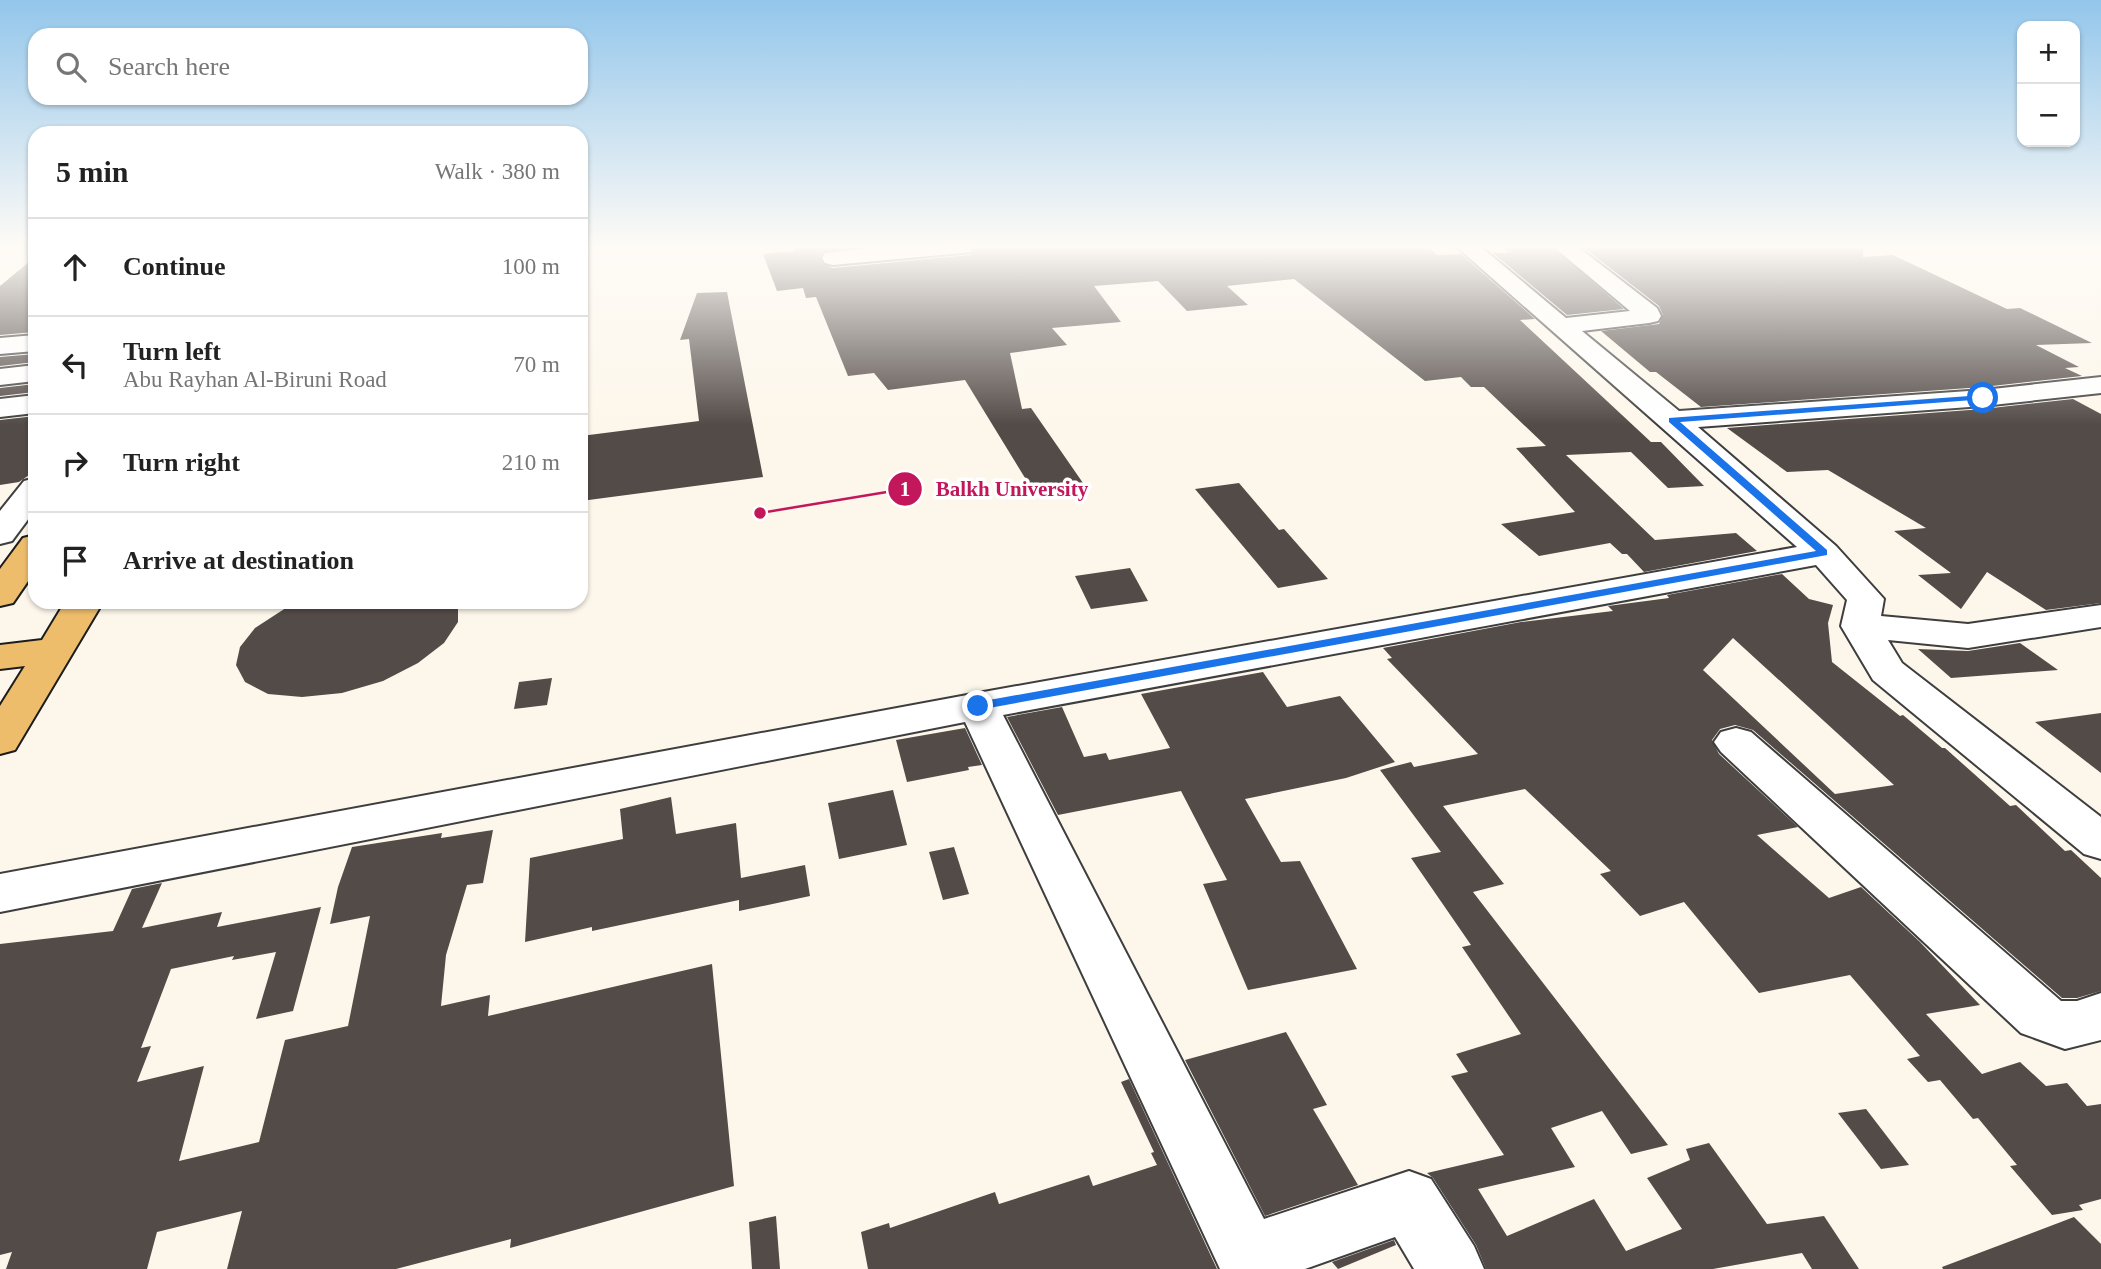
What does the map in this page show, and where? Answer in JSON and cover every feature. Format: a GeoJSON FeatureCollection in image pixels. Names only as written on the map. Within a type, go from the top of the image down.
{"type":"FeatureCollection","features":[{"type":"Feature","properties":{"kind":"main road"},"geometry":{"type":"LineString","coordinates":[[0,595],[28,555]]}},
{"type":"Feature","properties":{"kind":"main road"},"geometry":{"type":"LineString","coordinates":[[0,740],[80,609]]}},
{"type":"Feature","properties":{"kind":"main road"},"geometry":{"type":"LineString","coordinates":[[0,657],[55,650]]}},
{"type":"Feature","properties":{"kind":"street"},"geometry":{"type":"LineString","coordinates":[[1537,306],[1824,553],[1866,599],[1860,626],[1887,671],[2101,842]]}},
{"type":"Feature","properties":{"kind":"street"},"geometry":{"type":"LineString","coordinates":[[1561,326],[1649,316],[1639,306]]}},
{"type":"Feature","properties":{"kind":"street"},"geometry":{"type":"LineString","coordinates":[[0,346],[28,344]]}},
{"type":"Feature","properties":{"kind":"street"},"geometry":{"type":"LineString","coordinates":[[0,377],[28,374]]}},
{"type":"Feature","properties":{"kind":"street"},"geometry":{"type":"LineString","coordinates":[[1672,420],[1983,398],[2101,385]]}},
{"type":"Feature","properties":{"kind":"street"},"geometry":{"type":"LineString","coordinates":[[0,408],[28,405]]}},
{"type":"Feature","properties":{"kind":"street"},"geometry":{"type":"LineString","coordinates":[[0,534],[28,497]]}},
{"type":"Feature","properties":{"kind":"street"},"geometry":{"type":"LineString","coordinates":[[0,892],[978,706],[1824,553]]}},
{"type":"Feature","properties":{"kind":"street"},"geometry":{"type":"LineString","coordinates":[[1860,626],[1968,636],[2101,616]]}},
{"type":"Feature","properties":{"kind":"street"},"geometry":{"type":"LineString","coordinates":[[978,706],[1248,1257],[1409,1201],[1451,1269]]}},
{"type":"Feature","properties":{"kind":"street"},"geometry":{"type":"LineString","coordinates":[[1736,742],[2041,1017],[2057,1026],[2072,1026],[2101,1016]]}},
{"type":"Feature","properties":{"kind":"building"},"geometry":{"type":"Polygon","coordinates":[[[0,306],[28,306],[28,333],[0,335],[0,306]]]}},
{"type":"Feature","properties":{"kind":"building"},"geometry":{"type":"Polygon","coordinates":[[[692,306],[730,306],[763,477],[588,500],[588,435],[699,421],[689,339],[680,340],[692,306]]]}},
{"type":"Feature","properties":{"kind":"building"},"geometry":{"type":"Polygon","coordinates":[[[820,306],[1109,306],[1121,322],[1052,328],[1067,345],[1010,353],[1022,409],[1031,408],[1083,483],[1033,491],[965,380],[888,390],[874,373],[848,376],[820,306]]]}},
{"type":"Feature","properties":{"kind":"building"},"geometry":{"type":"Polygon","coordinates":[[[1182,306],[1236,306],[1187,311],[1182,306]]]}},
{"type":"Feature","properties":{"kind":"building"},"geometry":{"type":"Polygon","coordinates":[[[1329,306],[1520,306],[1535,319],[1520,320],[1651,442],[1661,442],[1704,486],[1668,488],[1631,452],[1566,455],[1655,540],[1736,533],[1757,551],[1644,572],[1627,554],[1622,554],[1610,543],[1539,556],[1501,524],[1575,512],[1516,448],[1546,446],[1484,387],[1471,387],[1461,377],[1425,381],[1329,306]]]}},
{"type":"Feature","properties":{"kind":"building"},"geometry":{"type":"Polygon","coordinates":[[[1557,306],[1621,306],[1624,309],[1567,315],[1557,306]]]}},
{"type":"Feature","properties":{"kind":"building"},"geometry":{"type":"Polygon","coordinates":[[[1659,306],[2001,306],[2007,309],[2020,308],[2092,343],[2036,345],[2079,367],[2065,368],[2082,376],[1983,387],[1701,407],[1656,372],[1650,372],[1601,331],[1659,324],[1663,315],[1659,306]]]}},
{"type":"Feature","properties":{"kind":"building"},"geometry":{"type":"Polygon","coordinates":[[[28,355],[28,363],[0,366],[0,357],[28,355]]]}},
{"type":"Feature","properties":{"kind":"building"},"geometry":{"type":"Polygon","coordinates":[[[28,385],[28,393],[0,396],[0,388],[28,385]]]}},
{"type":"Feature","properties":{"kind":"building"},"geometry":{"type":"Polygon","coordinates":[[[2073,399],[2101,414],[2101,603],[2046,610],[1987,572],[1961,609],[1918,575],[1951,573],[1894,531],[1926,528],[1828,470],[1787,472],[1727,428],[1983,409],[2073,399]]]}},
{"type":"Feature","properties":{"kind":"building"},"geometry":{"type":"Polygon","coordinates":[[[28,417],[28,476],[19,482],[0,485],[0,420],[28,417]]]}},
{"type":"Feature","properties":{"kind":"building"},"geometry":{"type":"Polygon","coordinates":[[[1239,483],[1279,530],[1284,529],[1328,579],[1278,588],[1195,489],[1239,483]]]}},
{"type":"Feature","properties":{"kind":"building"},"geometry":{"type":"Polygon","coordinates":[[[1130,568],[1148,601],[1091,609],[1075,576],[1130,568]]]}},
{"type":"Feature","properties":{"kind":"building"},"geometry":{"type":"Polygon","coordinates":[[[1782,574],[1809,599],[1833,605],[1828,623],[1832,662],[1945,748],[2010,806],[2016,805],[2065,851],[2071,850],[2101,878],[2101,991],[2077,998],[2062,998],[1753,730],[1735,725],[1720,729],[1712,740],[1719,754],[1798,827],[1757,835],[1829,898],[1861,887],[1919,941],[1980,1005],[1926,1014],[1982,1074],[2020,1062],[2046,1086],[2067,1083],[2087,1106],[2101,1104],[2101,1199],[2079,1205],[2083,1210],[2052,1215],[2010,1166],[2017,1165],[1978,1118],[1973,1119],[1940,1080],[1928,1082],[1907,1059],[1920,1056],[1850,975],[1759,993],[1684,902],[1640,916],[1600,874],[1611,871],[1525,789],[1443,806],[1504,884],[1473,892],[1668,1145],[1631,1154],[1602,1111],[1551,1128],[1575,1167],[1478,1189],[1507,1236],[1594,1199],[1626,1251],[1682,1229],[1647,1178],[1690,1160],[1686,1149],[1709,1143],[1767,1224],[1824,1216],[1859,1269],[1812,1269],[1802,1253],[1713,1269],[1486,1269],[1476,1245],[1433,1178],[1427,1173],[1504,1155],[1451,1076],[1468,1072],[1456,1054],[1521,1034],[1462,947],[1471,945],[1411,858],[1441,852],[1380,770],[1411,762],[1414,767],[1478,754],[1387,659],[1392,658],[1383,648],[1521,622],[1613,611],[1608,606],[1669,598],[1667,595],[1782,574]],[[1733,638],[1703,670],[1835,794],[1894,785],[1733,638]]]}},
{"type":"Feature","properties":{"kind":"building"},"geometry":{"type":"Polygon","coordinates":[[[284,609],[458,609],[458,622],[444,643],[418,663],[383,681],[342,693],[302,697],[268,694],[245,682],[236,665],[240,647],[255,628],[284,609]]]}},
{"type":"Feature","properties":{"kind":"building"},"geometry":{"type":"Polygon","coordinates":[[[2020,643],[2058,670],[1951,678],[1918,649],[1968,651],[2020,643]]]}},
{"type":"Feature","properties":{"kind":"building"},"geometry":{"type":"Polygon","coordinates":[[[1263,672],[1287,707],[1340,696],[1395,762],[1346,778],[1245,799],[1281,862],[1300,861],[1357,969],[1248,990],[1203,884],[1227,880],[1181,791],[1058,815],[1007,717],[1062,707],[1084,757],[1106,753],[1109,760],[1170,748],[1141,694],[1263,672]]]}},
{"type":"Feature","properties":{"kind":"building"},"geometry":{"type":"Polygon","coordinates":[[[552,678],[547,705],[514,709],[519,682],[552,678]]]}},
{"type":"Feature","properties":{"kind":"building"},"geometry":{"type":"Polygon","coordinates":[[[2101,713],[2101,773],[2035,722],[2101,713]]]}},
{"type":"Feature","properties":{"kind":"building"},"geometry":{"type":"Polygon","coordinates":[[[965,728],[982,765],[907,782],[896,740],[965,728]]]}},
{"type":"Feature","properties":{"kind":"building"},"geometry":{"type":"Polygon","coordinates":[[[893,790],[907,845],[839,859],[828,803],[893,790]]]}},
{"type":"Feature","properties":{"kind":"building"},"geometry":{"type":"Polygon","coordinates":[[[671,797],[676,834],[736,823],[741,878],[805,865],[810,896],[739,911],[739,900],[592,931],[592,927],[525,942],[530,858],[623,839],[620,809],[671,797]]]}},
{"type":"Feature","properties":{"kind":"building"},"geometry":{"type":"Polygon","coordinates":[[[493,830],[483,883],[467,885],[446,955],[441,1006],[490,995],[488,1016],[712,964],[734,1186],[510,1248],[511,1239],[396,1269],[227,1269],[242,1211],[157,1232],[147,1269],[6,1269],[12,1252],[0,1255],[0,944],[113,931],[132,889],[162,883],[142,928],[222,912],[217,927],[321,907],[293,1011],[256,1019],[276,952],[232,960],[234,956],[171,969],[141,1048],[151,1046],[137,1082],[204,1066],[179,1161],[259,1142],[285,1040],[348,1026],[370,916],[330,924],[338,887],[352,847],[442,833],[441,838],[493,830]]]}},
{"type":"Feature","properties":{"kind":"building"},"geometry":{"type":"Polygon","coordinates":[[[954,847],[969,894],[943,900],[929,852],[954,847]]]}},
{"type":"Feature","properties":{"kind":"building"},"geometry":{"type":"Polygon","coordinates":[[[1286,1032],[1327,1105],[1313,1109],[1358,1185],[1265,1216],[1185,1060],[1286,1032]]]}},
{"type":"Feature","properties":{"kind":"building"},"geometry":{"type":"Polygon","coordinates":[[[1129,1079],[1217,1269],[868,1269],[861,1232],[889,1223],[890,1228],[995,1192],[999,1204],[1089,1175],[1093,1186],[1157,1165],[1151,1153],[1154,1152],[1121,1082],[1129,1079]]]}},
{"type":"Feature","properties":{"kind":"building"},"geometry":{"type":"Polygon","coordinates":[[[1866,1109],[1909,1165],[1881,1169],[1838,1113],[1866,1109]]]}},
{"type":"Feature","properties":{"kind":"building"},"geometry":{"type":"Polygon","coordinates":[[[776,1216],[780,1269],[752,1269],[749,1222],[776,1216]]]}},
{"type":"Feature","properties":{"kind":"building"},"geometry":{"type":"Polygon","coordinates":[[[2074,1217],[2101,1244],[2101,1269],[1942,1267],[2074,1217]]]}},
{"type":"Feature","properties":{"kind":"building"},"geometry":{"type":"Polygon","coordinates":[[[1394,1240],[1396,1245],[1338,1269],[1332,1262],[1394,1240]]]}},
{"type":"Feature","properties":{"kind":"place","name":"Balkh University"},"geometry":{"type":"Point","coordinates":[760,513]}},
{"type":"Feature","properties":{"kind":"route"},"geometry":{"type":"LineString","coordinates":[[978,706],[1824,553],[1672,420],[1983,398]]}}]}
